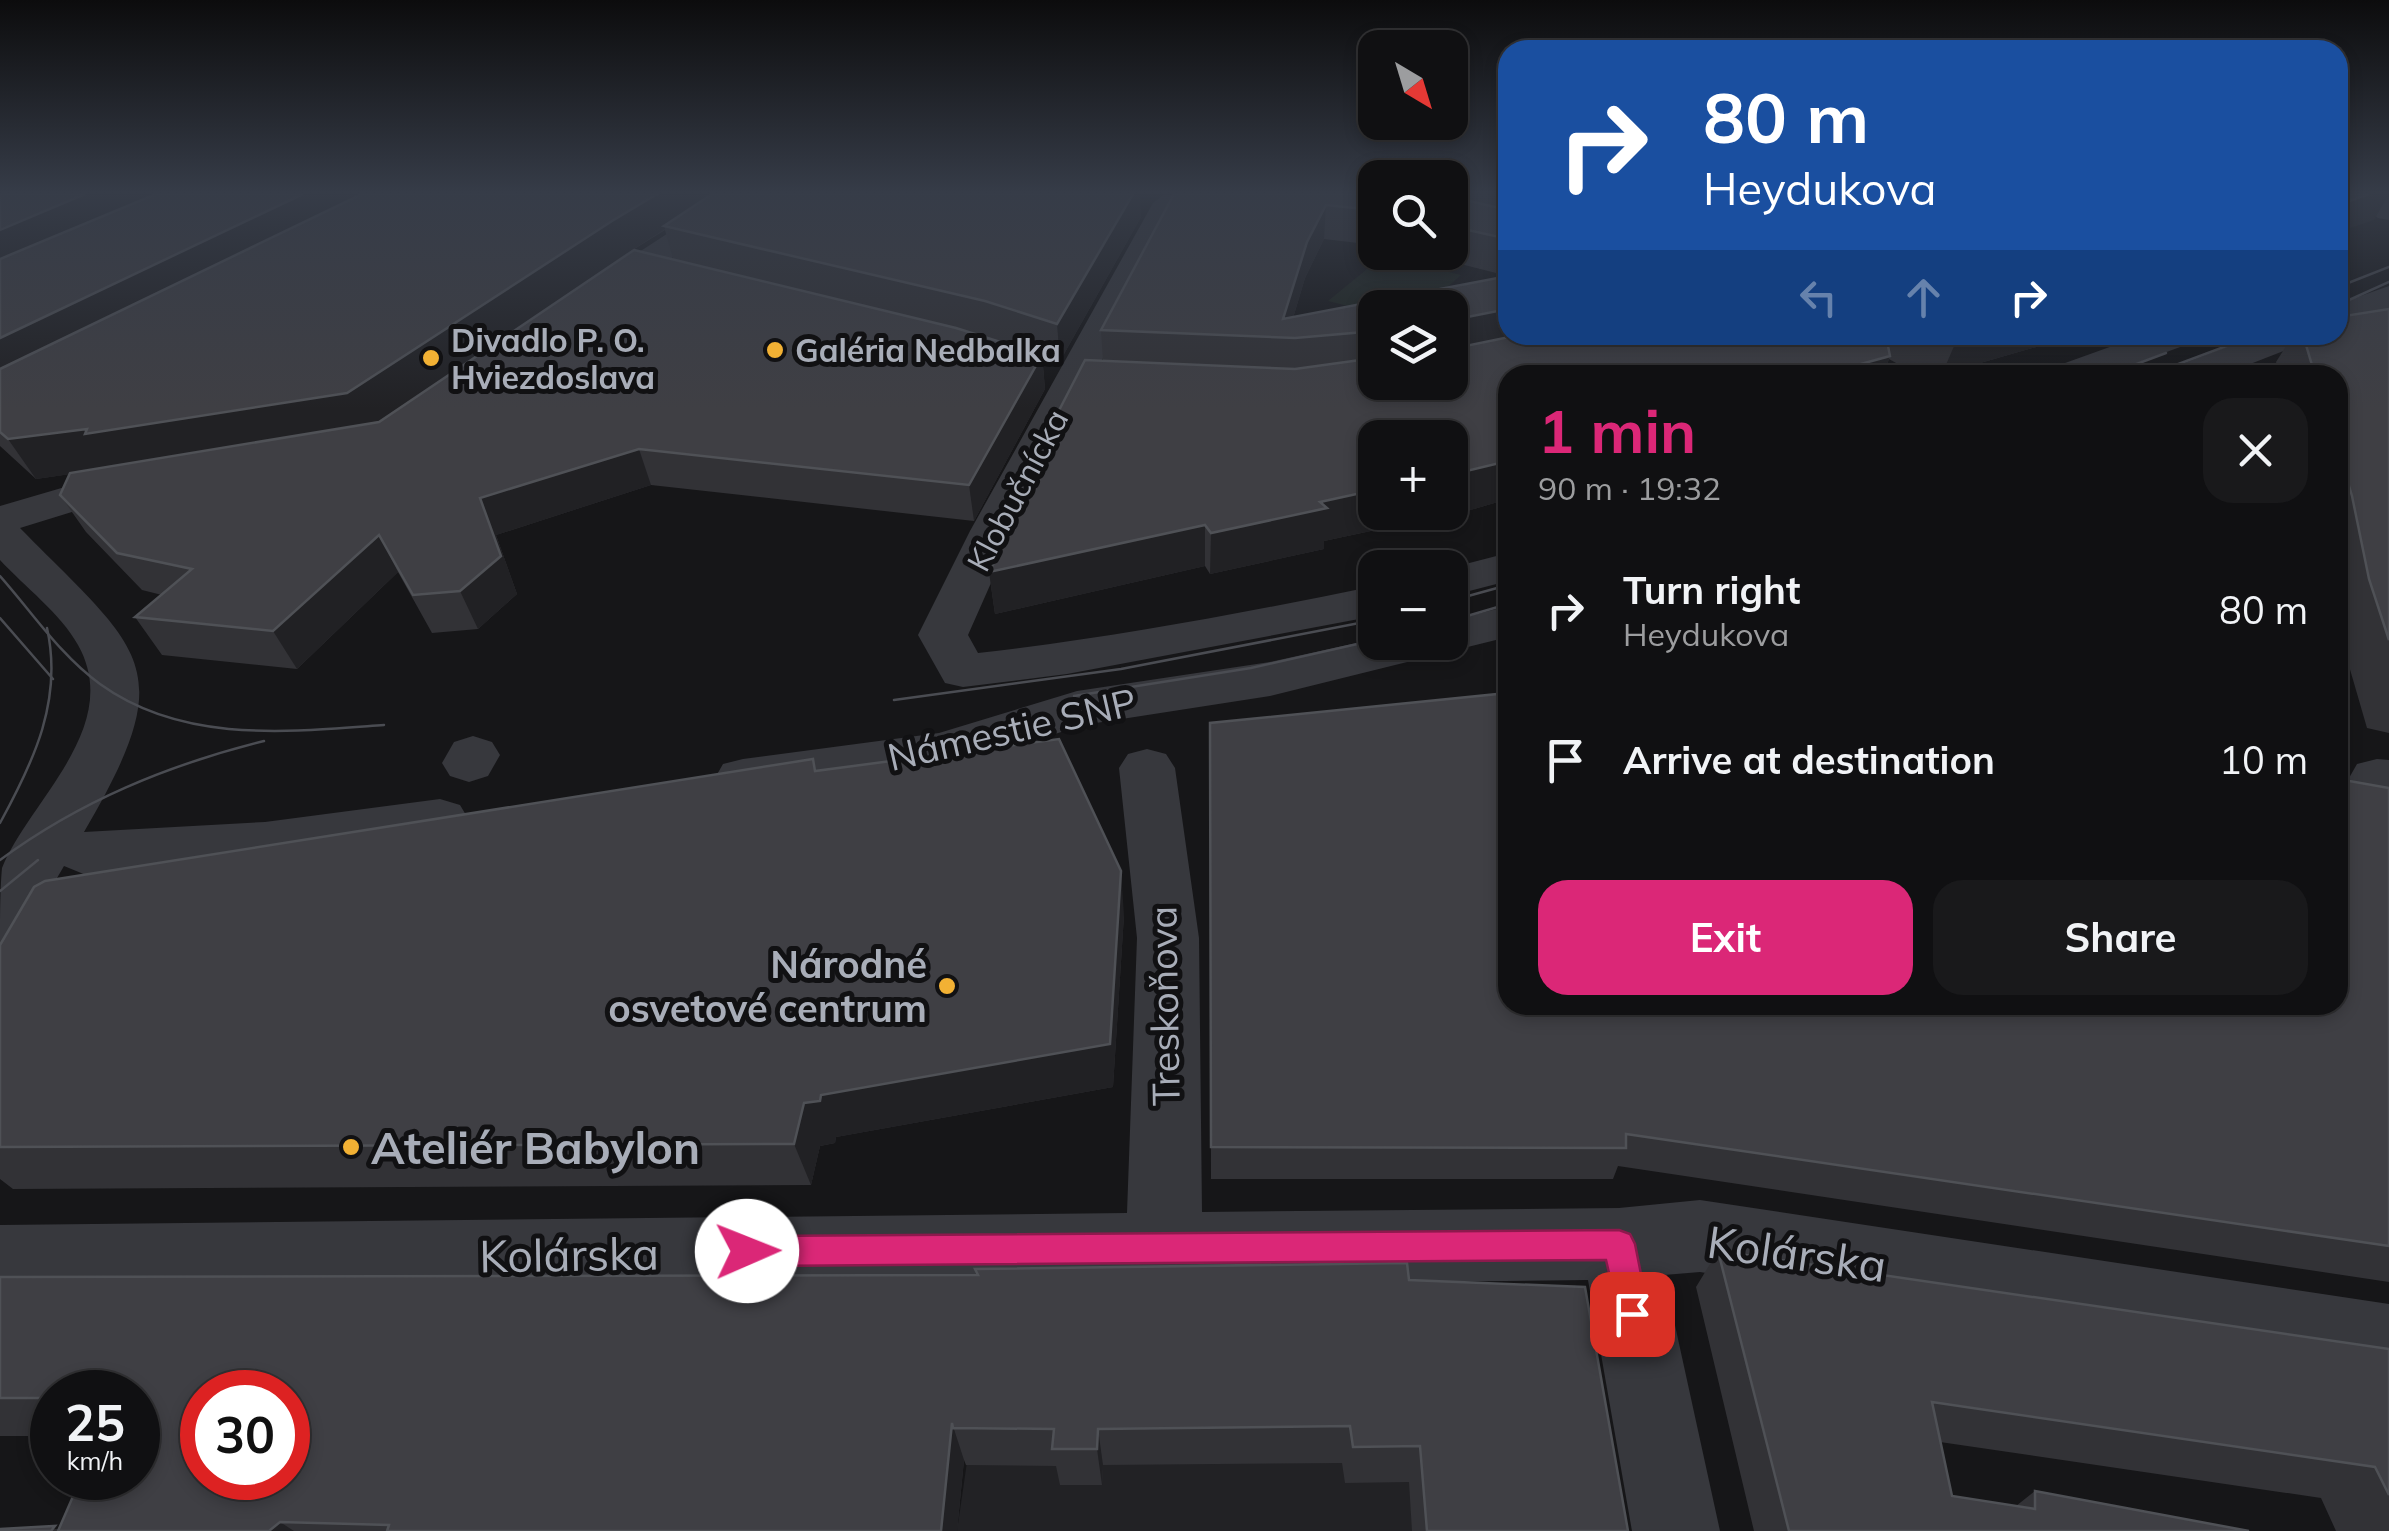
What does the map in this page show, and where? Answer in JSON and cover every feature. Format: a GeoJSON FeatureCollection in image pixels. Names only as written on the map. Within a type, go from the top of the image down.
{"type":"FeatureCollection","features":[{"type":"Feature","properties":{"kind":"street","name":"Klobučnícka"},"geometry":{"type":"LineString","coordinates":[[953,653],[992,531],[1146,265]]}},
{"type":"Feature","properties":{"kind":"street"},"geometry":{"type":"LineString","coordinates":[[558,322],[637,266],[693,280]]}},
{"type":"Feature","properties":{"kind":"street"},"geometry":{"type":"LineString","coordinates":[[2348,312],[2389,296]]}},
{"type":"Feature","properties":{"kind":"street"},"geometry":{"type":"LineString","coordinates":[[2096,365],[2150,345]]}},
{"type":"Feature","properties":{"kind":"street"},"geometry":{"type":"LineString","coordinates":[[2214,365],[2266,345]]}},
{"type":"Feature","properties":{"kind":"street"},"geometry":{"type":"LineString","coordinates":[[0,520],[82,494],[175,480]]}},
{"type":"Feature","properties":{"kind":"street"},"geometry":{"type":"LineString","coordinates":[[0,533],[79,612],[112,659],[116,684],[112,731],[76,834],[0,921]]}},
{"type":"Feature","properties":{"kind":"street"},"geometry":{"type":"LineString","coordinates":[[1468,577],[1498,570]]}},
{"type":"Feature","properties":{"kind":"street","name":"Námestie SNP"},"geometry":{"type":"LineString","coordinates":[[953,653],[1211,636],[1358,605]]}},
{"type":"Feature","properties":{"kind":"street"},"geometry":{"type":"LineString","coordinates":[[1468,632],[1498,623]]}},
{"type":"Feature","properties":{"kind":"street"},"geometry":{"type":"LineString","coordinates":[[1211,636],[1193,645],[1186,658],[1188,669],[1206,684],[1223,686]]}},
{"type":"Feature","properties":{"kind":"street","name":"Námestie SNP"},"geometry":{"type":"LineString","coordinates":[[690,786],[942,751],[1077,708],[1223,686],[1358,657]]}},
{"type":"Feature","properties":{"kind":"street","name":"Treskoňova"},"geometry":{"type":"LineString","coordinates":[[1147,768],[1168,938],[1164,1246]]}},
{"type":"Feature","properties":{"kind":"street"},"geometry":{"type":"LineString","coordinates":[[76,834],[265,844],[497,812]]}},
{"type":"Feature","properties":{"kind":"street","name":"Kolárska"},"geometry":{"type":"LineString","coordinates":[[0,1262],[1164,1246],[1619,1244],[1700,1236],[2389,1344]]}},
{"type":"Feature","properties":{"kind":"street"},"geometry":{"type":"LineString","coordinates":[[1619,1244],[1676,1531]]}},
{"type":"Feature","properties":{"kind":"shaded area"},"geometry":{"type":"Polygon","coordinates":[[[1366,270],[1440,270],[1461,275],[1444,290],[1358,290],[1358,309],[1328,301],[1366,270]]]}},
{"type":"Feature","properties":{"kind":"shaded area"},"geometry":{"type":"Polygon","coordinates":[[[988,1317],[1599,1531],[957,1531],[988,1317]]]}},
{"type":"Feature","properties":{"kind":"building"},"geometry":{"type":"Polygon","coordinates":[[[0,265],[153,265],[0,338],[0,265]]]}},
{"type":"Feature","properties":{"kind":"building"},"geometry":{"type":"Polygon","coordinates":[[[214,265],[544,265],[347,393],[85,434],[87,429],[8,439],[0,432],[0,369],[214,265]]]}},
{"type":"Feature","properties":{"kind":"building"},"geometry":{"type":"Polygon","coordinates":[[[611,265],[698,265],[956,328],[1042,355],[969,485],[639,449],[480,498],[501,556],[460,591],[413,595],[379,535],[273,631],[135,617],[192,569],[117,553],[60,495],[70,473],[379,422],[611,265]]]}},
{"type":"Feature","properties":{"kind":"building"},"geometry":{"type":"Polygon","coordinates":[[[833,265],[1091,265],[1057,324],[985,301],[833,265]]]}},
{"type":"Feature","properties":{"kind":"building"},"geometry":{"type":"Polygon","coordinates":[[[1136,265],[1300,265],[1283,319],[1358,305],[1358,332],[1295,338],[1101,330],[1136,265]]]}},
{"type":"Feature","properties":{"kind":"building"},"geometry":{"type":"Polygon","coordinates":[[[1498,278],[1498,311],[1468,317],[1468,290],[1435,290],[1498,278]]]}},
{"type":"Feature","properties":{"kind":"building"},"geometry":{"type":"Polygon","coordinates":[[[2389,309],[2389,640],[2369,579],[2348,483],[2348,365],[2312,365],[2306,345],[2348,345],[2348,315],[2389,309]]]}},
{"type":"Feature","properties":{"kind":"building"},"geometry":{"type":"Polygon","coordinates":[[[1498,339],[1498,345],[1888,345],[1890,356],[1857,365],[1498,365],[1498,463],[1468,471],[1468,420],[1358,420],[1358,494],[1320,502],[1327,508],[1211,533],[1205,525],[989,572],[1030,492],[1018,490],[1085,360],[1295,369],[1358,360],[1358,400],[1468,400],[1468,346],[1498,339]]]}},
{"type":"Feature","properties":{"kind":"building"},"geometry":{"type":"Polygon","coordinates":[[[1498,694],[1498,1015],[2348,1015],[2348,781],[2389,788],[2389,1246],[1626,1134],[1626,1148],[1211,1147],[1210,723],[1498,694]]]}},
{"type":"Feature","properties":{"kind":"building"},"geometry":{"type":"Polygon","coordinates":[[[1059,739],[1121,871],[1110,1044],[821,1095],[820,1101],[804,1103],[794,1144],[0,1147],[0,945],[34,887],[45,881],[813,759],[815,771],[1059,739]]]}},
{"type":"Feature","properties":{"kind":"building"},"geometry":{"type":"Polygon","coordinates":[[[1718,1251],[2389,1349],[2389,1495],[2375,1467],[1932,1402],[1952,1496],[2035,1509],[2035,1491],[2249,1531],[1789,1531],[1718,1251]]]}},
{"type":"Feature","properties":{"kind":"building"},"geometry":{"type":"Polygon","coordinates":[[[1407,1263],[1409,1280],[1585,1287],[1628,1531],[1427,1531],[1420,1446],[1353,1447],[1350,1426],[1098,1429],[1097,1449],[1052,1449],[1054,1429],[953,1428],[952,1423],[941,1531],[387,1531],[389,1525],[280,1522],[269,1531],[58,1531],[71,1500],[160,1500],[160,1370],[30,1370],[30,1398],[0,1398],[0,1277],[978,1275],[975,1269],[1407,1263]]]}},
{"type":"Feature","properties":{"kind":"building"},"geometry":{"type":"Polygon","coordinates":[[[55,1526],[51,1531],[0,1531],[0,1529],[55,1526]]]}},
{"type":"Feature","properties":{"kind":"tram line"},"geometry":{"type":"LineString","coordinates":[[2348,283],[2389,267]]}},
{"type":"Feature","properties":{"kind":"tram line"},"geometry":{"type":"LineString","coordinates":[[2348,300],[2389,282]]}},
{"type":"Feature","properties":{"kind":"tram line"},"geometry":{"type":"LineString","coordinates":[[2176,365],[2229,345]]}},
{"type":"Feature","properties":{"kind":"tram line"},"geometry":{"type":"LineString","coordinates":[[2134,365],[2166,353]]}},
{"type":"Feature","properties":{"kind":"tram line"},"geometry":{"type":"LineString","coordinates":[[0,576],[48,634]]}},
{"type":"Feature","properties":{"kind":"tram line"},"geometry":{"type":"LineString","coordinates":[[1468,596],[1498,588]]}},
{"type":"Feature","properties":{"kind":"tram line"},"geometry":{"type":"LineString","coordinates":[[1468,616],[1498,607]]}},
{"type":"Feature","properties":{"kind":"tram line"},"geometry":{"type":"LineString","coordinates":[[0,618],[51,677]]}},
{"type":"Feature","properties":{"kind":"tram line"},"geometry":{"type":"LineString","coordinates":[[894,700],[1121,669],[1358,623]]}},
{"type":"Feature","properties":{"kind":"tram line"},"geometry":{"type":"LineString","coordinates":[[47,628],[48,634]]}},
{"type":"Feature","properties":{"kind":"tram line"},"geometry":{"type":"LineString","coordinates":[[48,634],[100,684],[166,717],[237,730],[384,725]]}},
{"type":"Feature","properties":{"kind":"tram line"},"geometry":{"type":"LineString","coordinates":[[48,634],[51,677]]}},
{"type":"Feature","properties":{"kind":"tram line"},"geometry":{"type":"LineString","coordinates":[[1074,696],[1251,668],[1358,644]]}},
{"type":"Feature","properties":{"kind":"tram line"},"geometry":{"type":"LineString","coordinates":[[0,823],[34,753],[48,705],[51,677]]}},
{"type":"Feature","properties":{"kind":"tram line"},"geometry":{"type":"LineString","coordinates":[[0,860],[62,820],[126,787],[194,761],[264,741]]}},
{"type":"Feature","properties":{"kind":"tram line"},"geometry":{"type":"LineString","coordinates":[[0,891],[38,860]]}},
{"type":"Feature","properties":{"kind":"place","name":"Galéria Nedbalka"},"geometry":{"type":"Point","coordinates":[775,350]}},
{"type":"Feature","properties":{"kind":"place","name":"Divadlo P. O. Hviezdoslava"},"geometry":{"type":"Point","coordinates":[431,358]}},
{"type":"Feature","properties":{"kind":"place","name":"Národné osvetové centrum"},"geometry":{"type":"Point","coordinates":[947,986]}},
{"type":"Feature","properties":{"kind":"place","name":"Ateliér Babylon"},"geometry":{"type":"Point","coordinates":[351,1147]}},
{"type":"Feature","properties":{"kind":"route"},"geometry":{"type":"LineString","coordinates":[[747,1251],[1619,1244],[1632,1314]]}}]}
